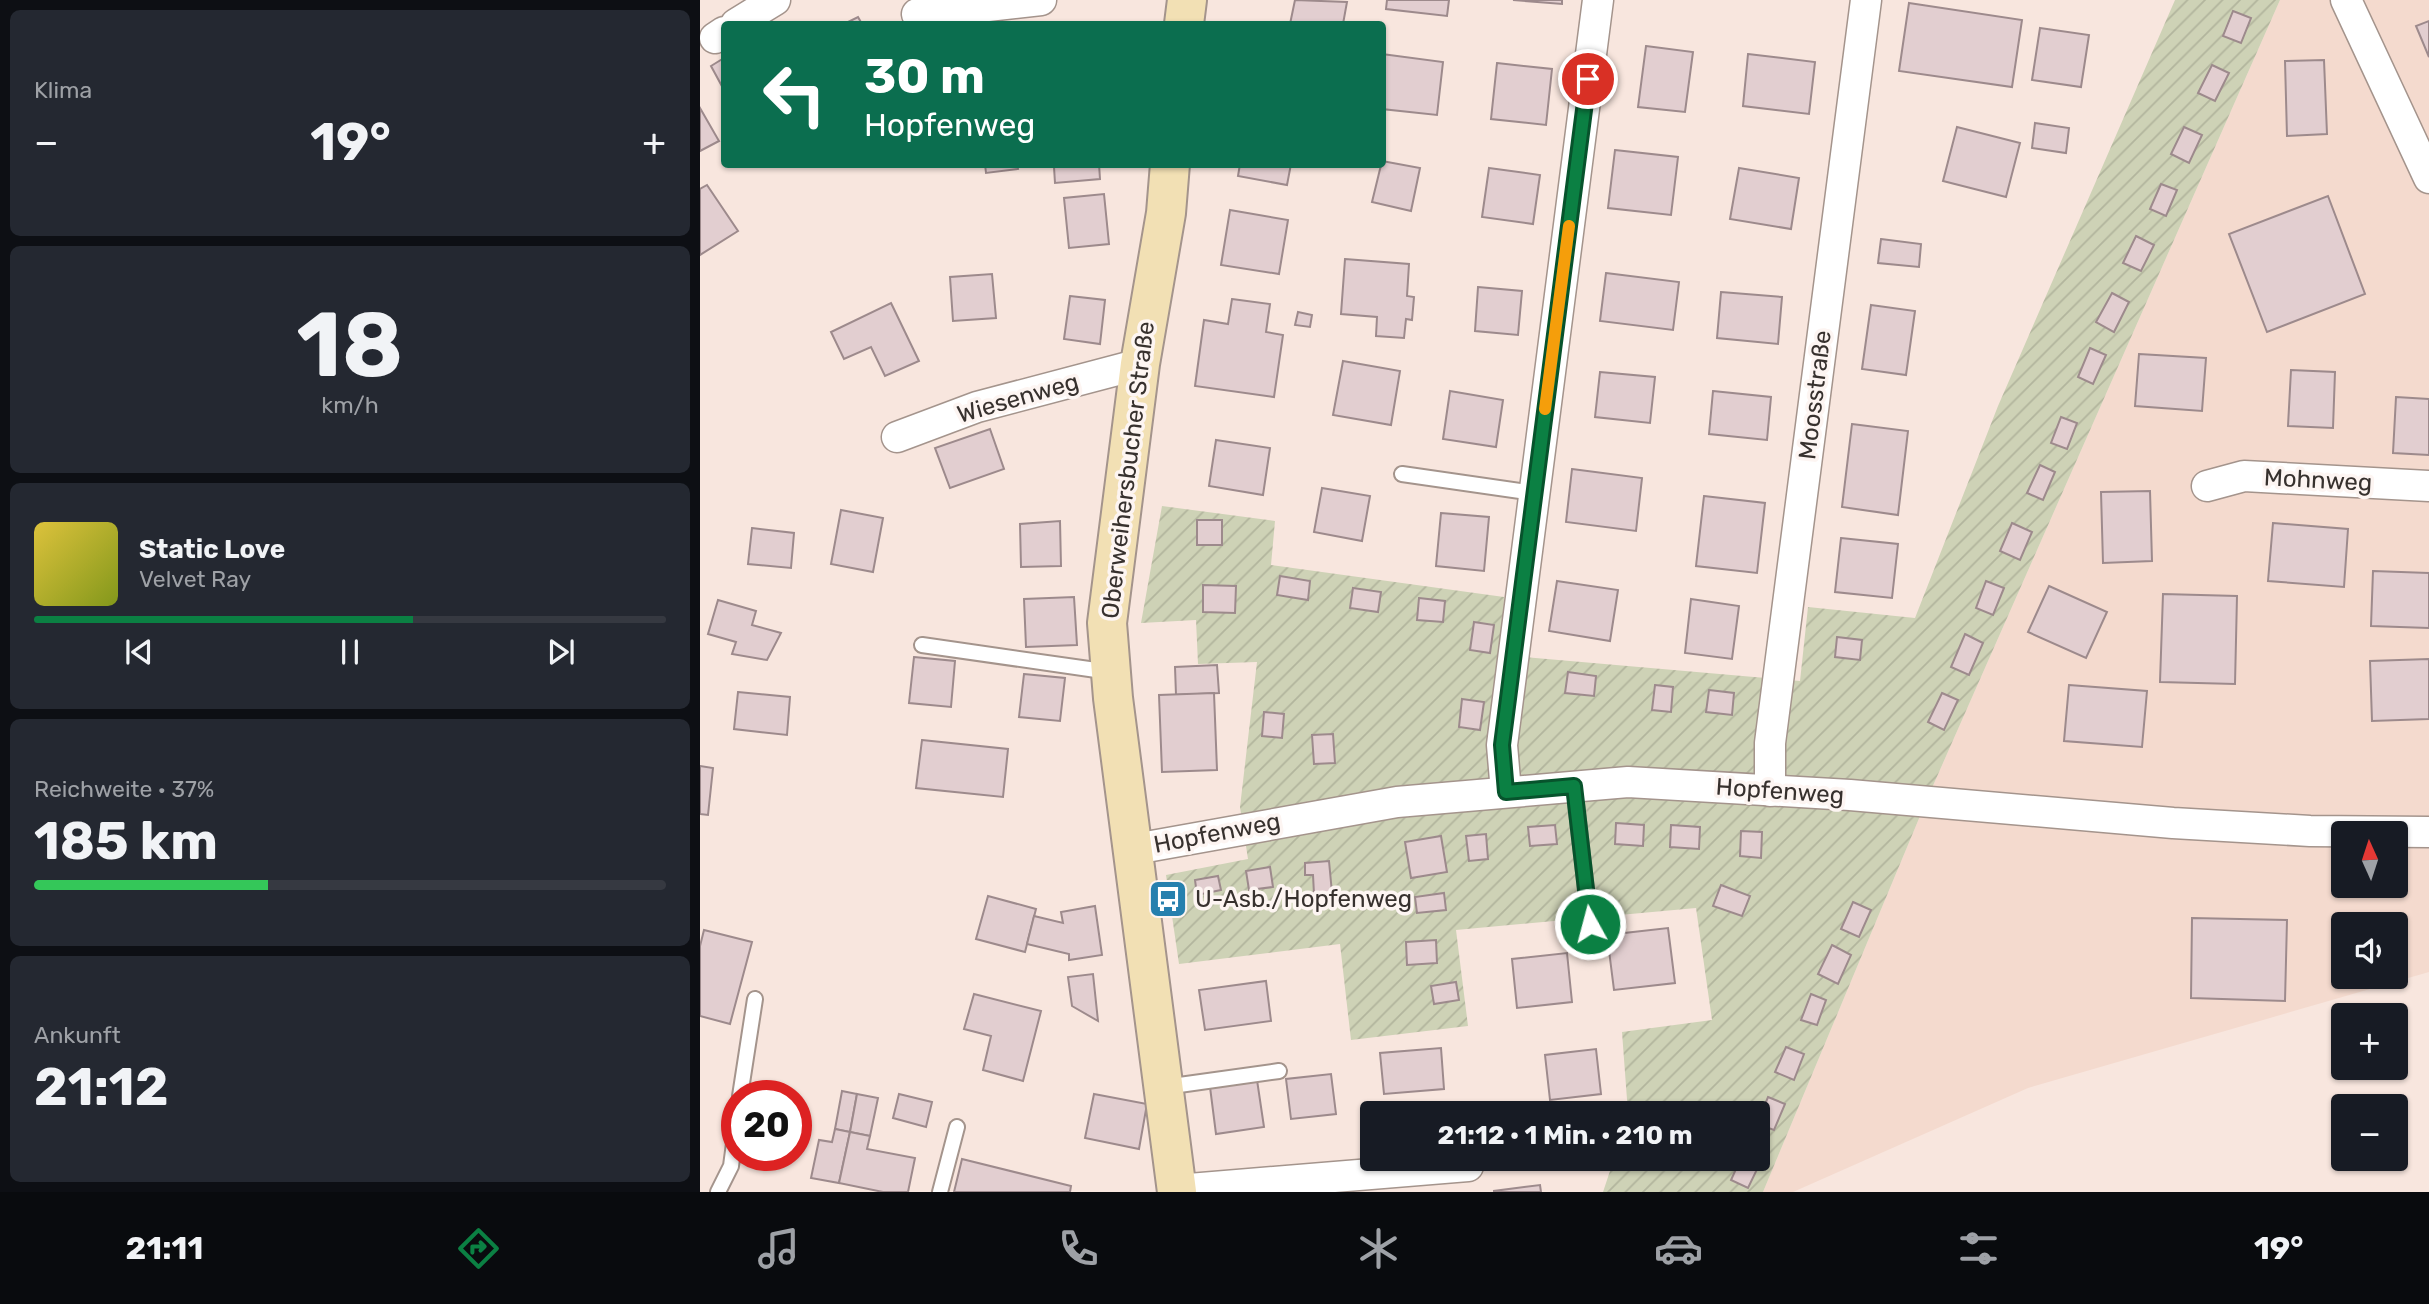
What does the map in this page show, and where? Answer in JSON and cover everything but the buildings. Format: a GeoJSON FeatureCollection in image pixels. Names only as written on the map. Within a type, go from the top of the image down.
{"type":"FeatureCollection","features":[{"type":"Feature","properties":{"kind":"street"},"geometry":{"type":"LineString","coordinates":[[741,21],[775,0]]}},
{"type":"Feature","properties":{"kind":"street"},"geometry":{"type":"LineString","coordinates":[[917,14],[1041,0]]}},
{"type":"Feature","properties":{"kind":"street"},"geometry":{"type":"LineString","coordinates":[[1184,21],[1187,0]]}},
{"type":"Feature","properties":{"kind":"street"},"geometry":{"type":"LineString","coordinates":[[1506,792],[1502,745],[1598,0]]}},
{"type":"Feature","properties":{"kind":"street","name":"Moosstraße"},"geometry":{"type":"LineString","coordinates":[[1770,791],[1770,743],[1866,0]]}},
{"type":"Feature","properties":{"kind":"street"},"geometry":{"type":"LineString","coordinates":[[2346,0],[2429,178]]}},
{"type":"Feature","properties":{"kind":"street","name":"Oberweihersbucher Straße"},"geometry":{"type":"LineString","coordinates":[[1170,168],[1166,213],[1139,364],[1107,623],[1177,1191]]}},
{"type":"Feature","properties":{"kind":"street","name":"Wiesenweg"},"geometry":{"type":"LineString","coordinates":[[897,437],[977,407],[1139,364]]}},
{"type":"Feature","properties":{"kind":"street","name":"Mohnweg"},"geometry":{"type":"LineString","coordinates":[[2207,486],[2244,476],[2429,486]]}},
{"type":"Feature","properties":{"kind":"street","name":"Hopfenweg"},"geometry":{"type":"LineString","coordinates":[[1135,849],[1398,802],[1628,782],[2173,823],[2310,831],[2429,832]]}},
{"type":"Feature","properties":{"kind":"street"},"geometry":{"type":"LineString","coordinates":[[1177,1191],[1410,1171]]}},
{"type":"Feature","properties":{"kind":"lane"},"geometry":{"type":"LineString","coordinates":[[1402,474],[1534,493]]}},
{"type":"Feature","properties":{"kind":"lane"},"geometry":{"type":"LineString","coordinates":[[922,645],[1111,672]]}},
{"type":"Feature","properties":{"kind":"lane"},"geometry":{"type":"LineString","coordinates":[[1574,786],[1590,924]]}},
{"type":"Feature","properties":{"kind":"lane"},"geometry":{"type":"LineString","coordinates":[[742,1080],[755,999]]}},
{"type":"Feature","properties":{"kind":"lane"},"geometry":{"type":"LineString","coordinates":[[1164,1087],[1279,1071]]}},
{"type":"Feature","properties":{"kind":"lane"},"geometry":{"type":"LineString","coordinates":[[940,1192],[957,1127]]}},
{"type":"Feature","properties":{"kind":"lane"},"geometry":{"type":"LineString","coordinates":[[718,1192],[728,1171]]}},
{"type":"Feature","properties":{"kind":"shaded area"},"geometry":{"type":"Polygon","coordinates":[[[2280,0],[2429,0],[2429,972],[2408,978],[2408,912],[2331,912],[2331,989],[2370,989],[2028,1088],[1793,1192],[1763,1192],[1928,797],[2280,0]]]}},
{"type":"Feature","properties":{"kind":"green space"},"geometry":{"type":"Polygon","coordinates":[[[2175,0],[2280,0],[1928,797],[1763,1192],[1603,1192],[1610,1171],[1770,1171],[1770,1101],[1627,1101],[1622,1032],[1712,1020],[1696,908],[1456,930],[1468,1026],[1351,1040],[1340,944],[1179,964],[1166,875],[1248,859],[1240,807],[1257,662],[1198,664],[1196,620],[1141,623],[1162,506],[1275,521],[1271,565],[1504,597],[1502,655],[1800,681],[1808,607],[1915,618],[1998,406],[2175,0]]]}},
{"type":"Feature","properties":{"kind":"slow traffic"},"geometry":{"type":"LineString","coordinates":[[1545,409],[1569,226]]}},
{"type":"Feature","properties":{"kind":"place","name":"U-Asb./Hopfenweg"},"geometry":{"type":"Point","coordinates":[1168,899]}},
{"type":"Feature","properties":{"kind":"route"},"geometry":{"type":"LineString","coordinates":[[1588,79],[1502,745],[1506,792],[1574,786],[1590,924]]}}]}
